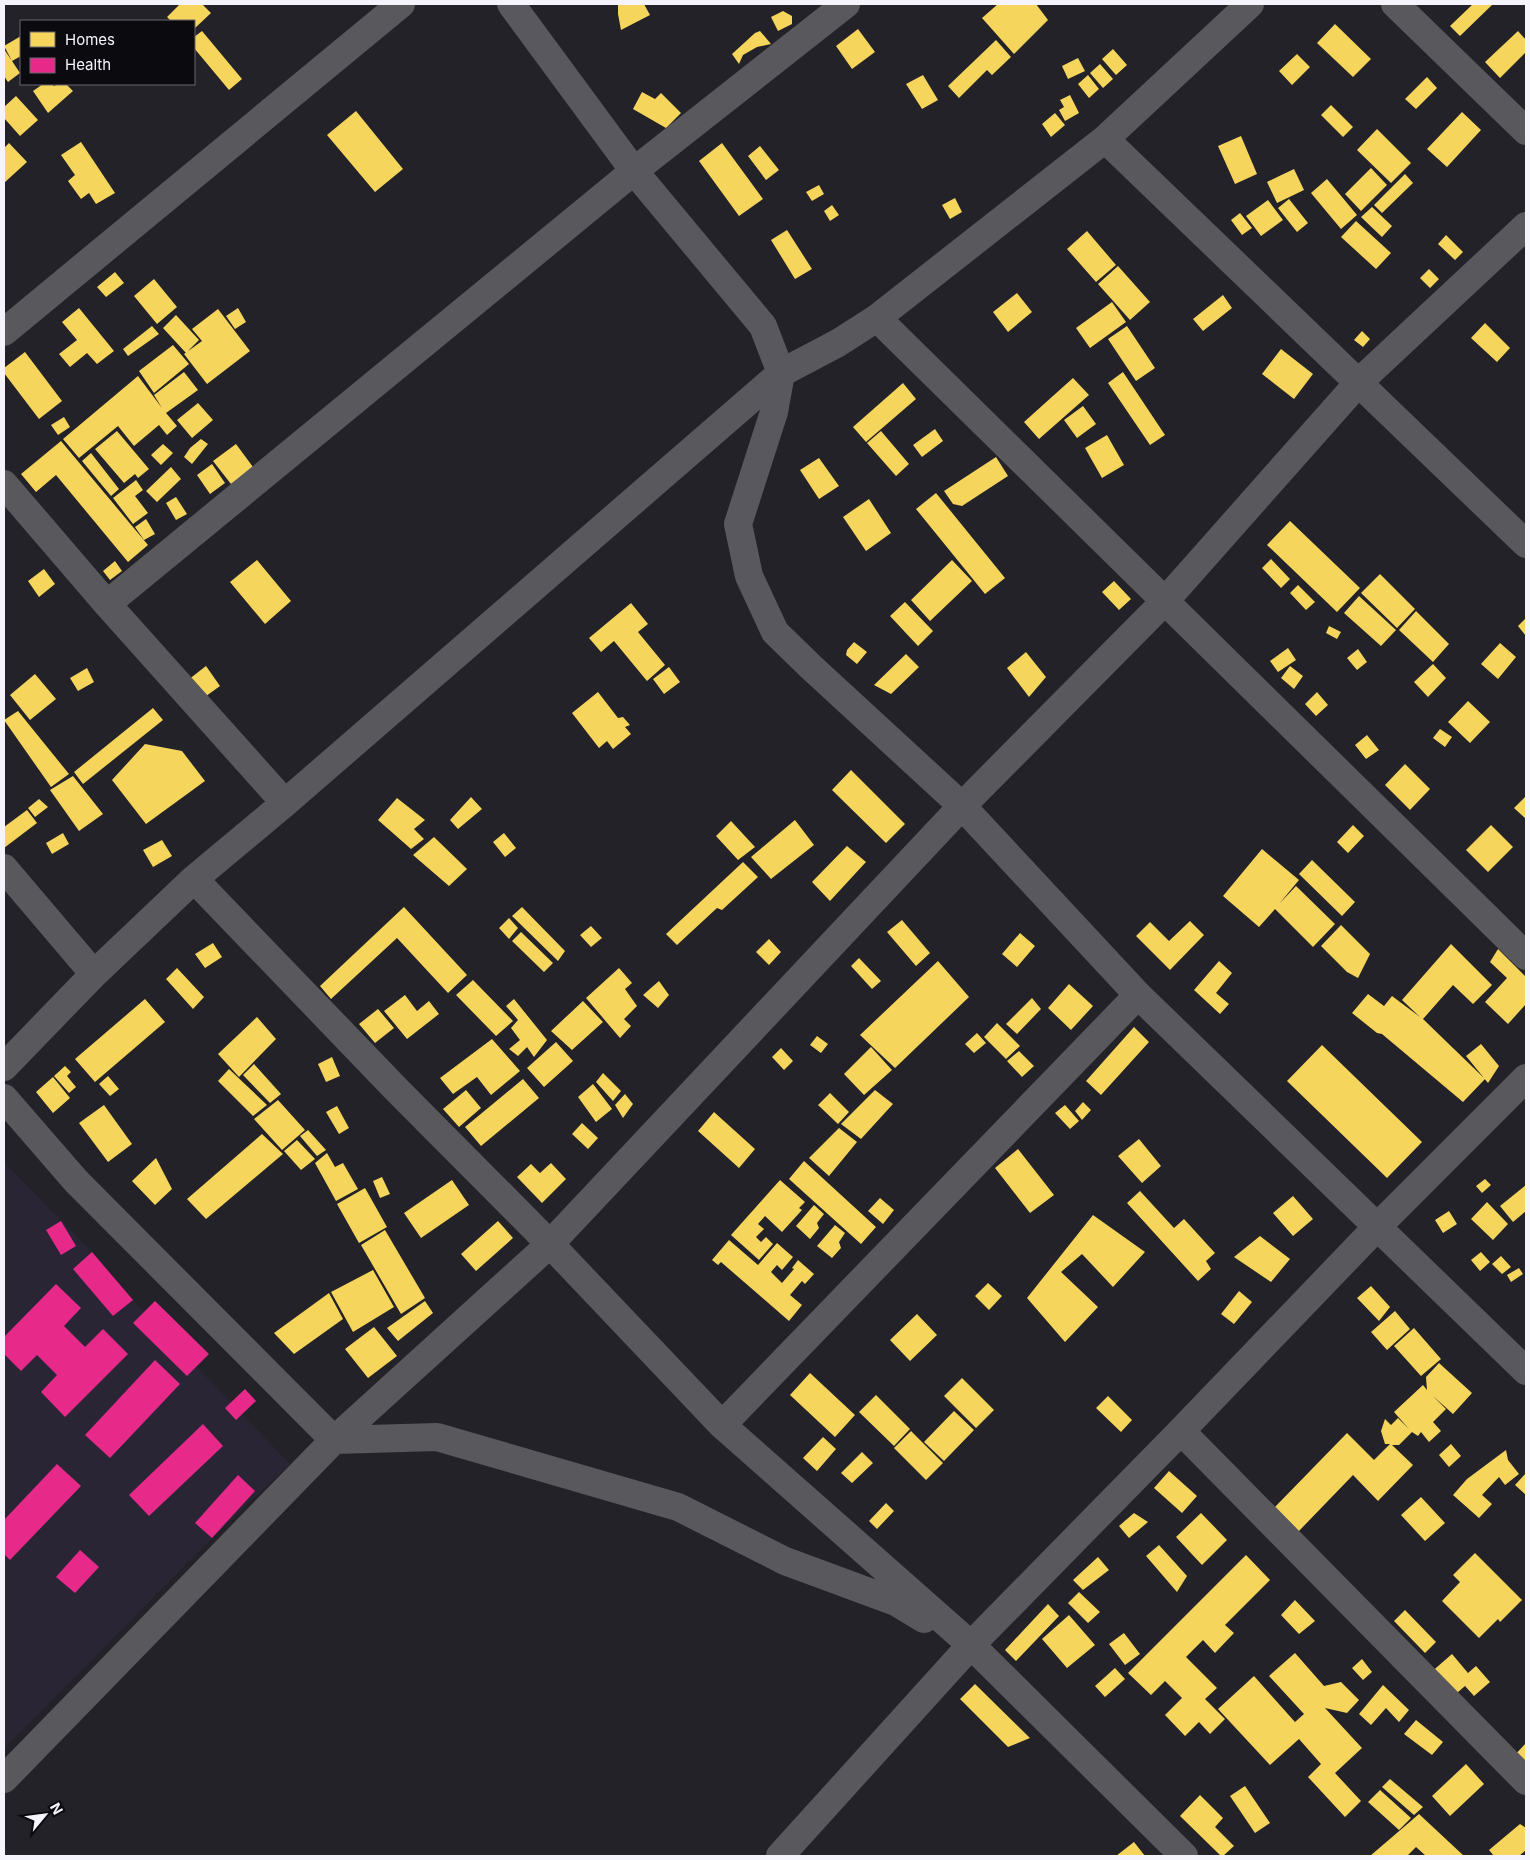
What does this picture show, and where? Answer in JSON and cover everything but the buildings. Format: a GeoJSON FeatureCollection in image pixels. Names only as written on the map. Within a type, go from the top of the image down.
{"type":"FeatureCollection","features":[{"type":"Feature","properties":{"kind":"street"},"geometry":{"type":"LineString","coordinates":[[4,332],[401,4]]}},
{"type":"Feature","properties":{"kind":"street"},"geometry":{"type":"LineString","coordinates":[[511,4],[634,171],[763,326],[781,373],[774,412],[738,524],[749,576],[775,632],[962,806],[1138,995],[1526,1371]]}},
{"type":"Feature","properties":{"kind":"street"},"geometry":{"type":"LineString","coordinates":[[107,604],[634,171],[846,4]]}},
{"type":"Feature","properties":{"kind":"street"},"geometry":{"type":"LineString","coordinates":[[4,1067],[94,974],[194,878],[284,803],[781,373],[838,343],[877,318],[1105,139],[1250,4]]}},
{"type":"Feature","properties":{"kind":"street"},"geometry":{"type":"LineString","coordinates":[[1395,4],[1526,131]]}},
{"type":"Feature","properties":{"kind":"street"},"geometry":{"type":"LineString","coordinates":[[1105,139],[1526,544]]}},
{"type":"Feature","properties":{"kind":"street"},"geometry":{"type":"LineString","coordinates":[[4,1779],[334,1440],[550,1244],[962,806],[1165,601],[1359,382],[1526,226]]}},
{"type":"Feature","properties":{"kind":"street"},"geometry":{"type":"LineString","coordinates":[[877,318],[1526,956]]}},
{"type":"Feature","properties":{"kind":"street"},"geometry":{"type":"LineString","coordinates":[[4,484],[107,604],[284,803]]}},
{"type":"Feature","properties":{"kind":"street"},"geometry":{"type":"LineString","coordinates":[[4,868],[94,974]]}},
{"type":"Feature","properties":{"kind":"street"},"geometry":{"type":"LineString","coordinates":[[194,878],[396,1088],[550,1244],[722,1425],[971,1645],[1184,1856]]}},
{"type":"Feature","properties":{"kind":"street"},"geometry":{"type":"LineString","coordinates":[[722,1425],[1138,995]]}},
{"type":"Feature","properties":{"kind":"street"},"geometry":{"type":"LineString","coordinates":[[780,1856],[971,1645],[1181,1431],[1377,1227],[1526,1078]]}},
{"type":"Feature","properties":{"kind":"street"},"geometry":{"type":"LineString","coordinates":[[4,1098],[76,1181],[334,1440],[437,1437],[678,1508],[785,1561],[896,1602],[971,1645]]}},
{"type":"Feature","properties":{"kind":"street"},"geometry":{"type":"LineString","coordinates":[[1181,1431],[1526,1782]]}},
{"type":"Feature","properties":{"kind":"shaded area"},"geometry":{"type":"Polygon","coordinates":[[[4,1162],[92,1252],[133,1300],[290,1464],[212,1538],[4,1749],[4,1162]]]}}]}
